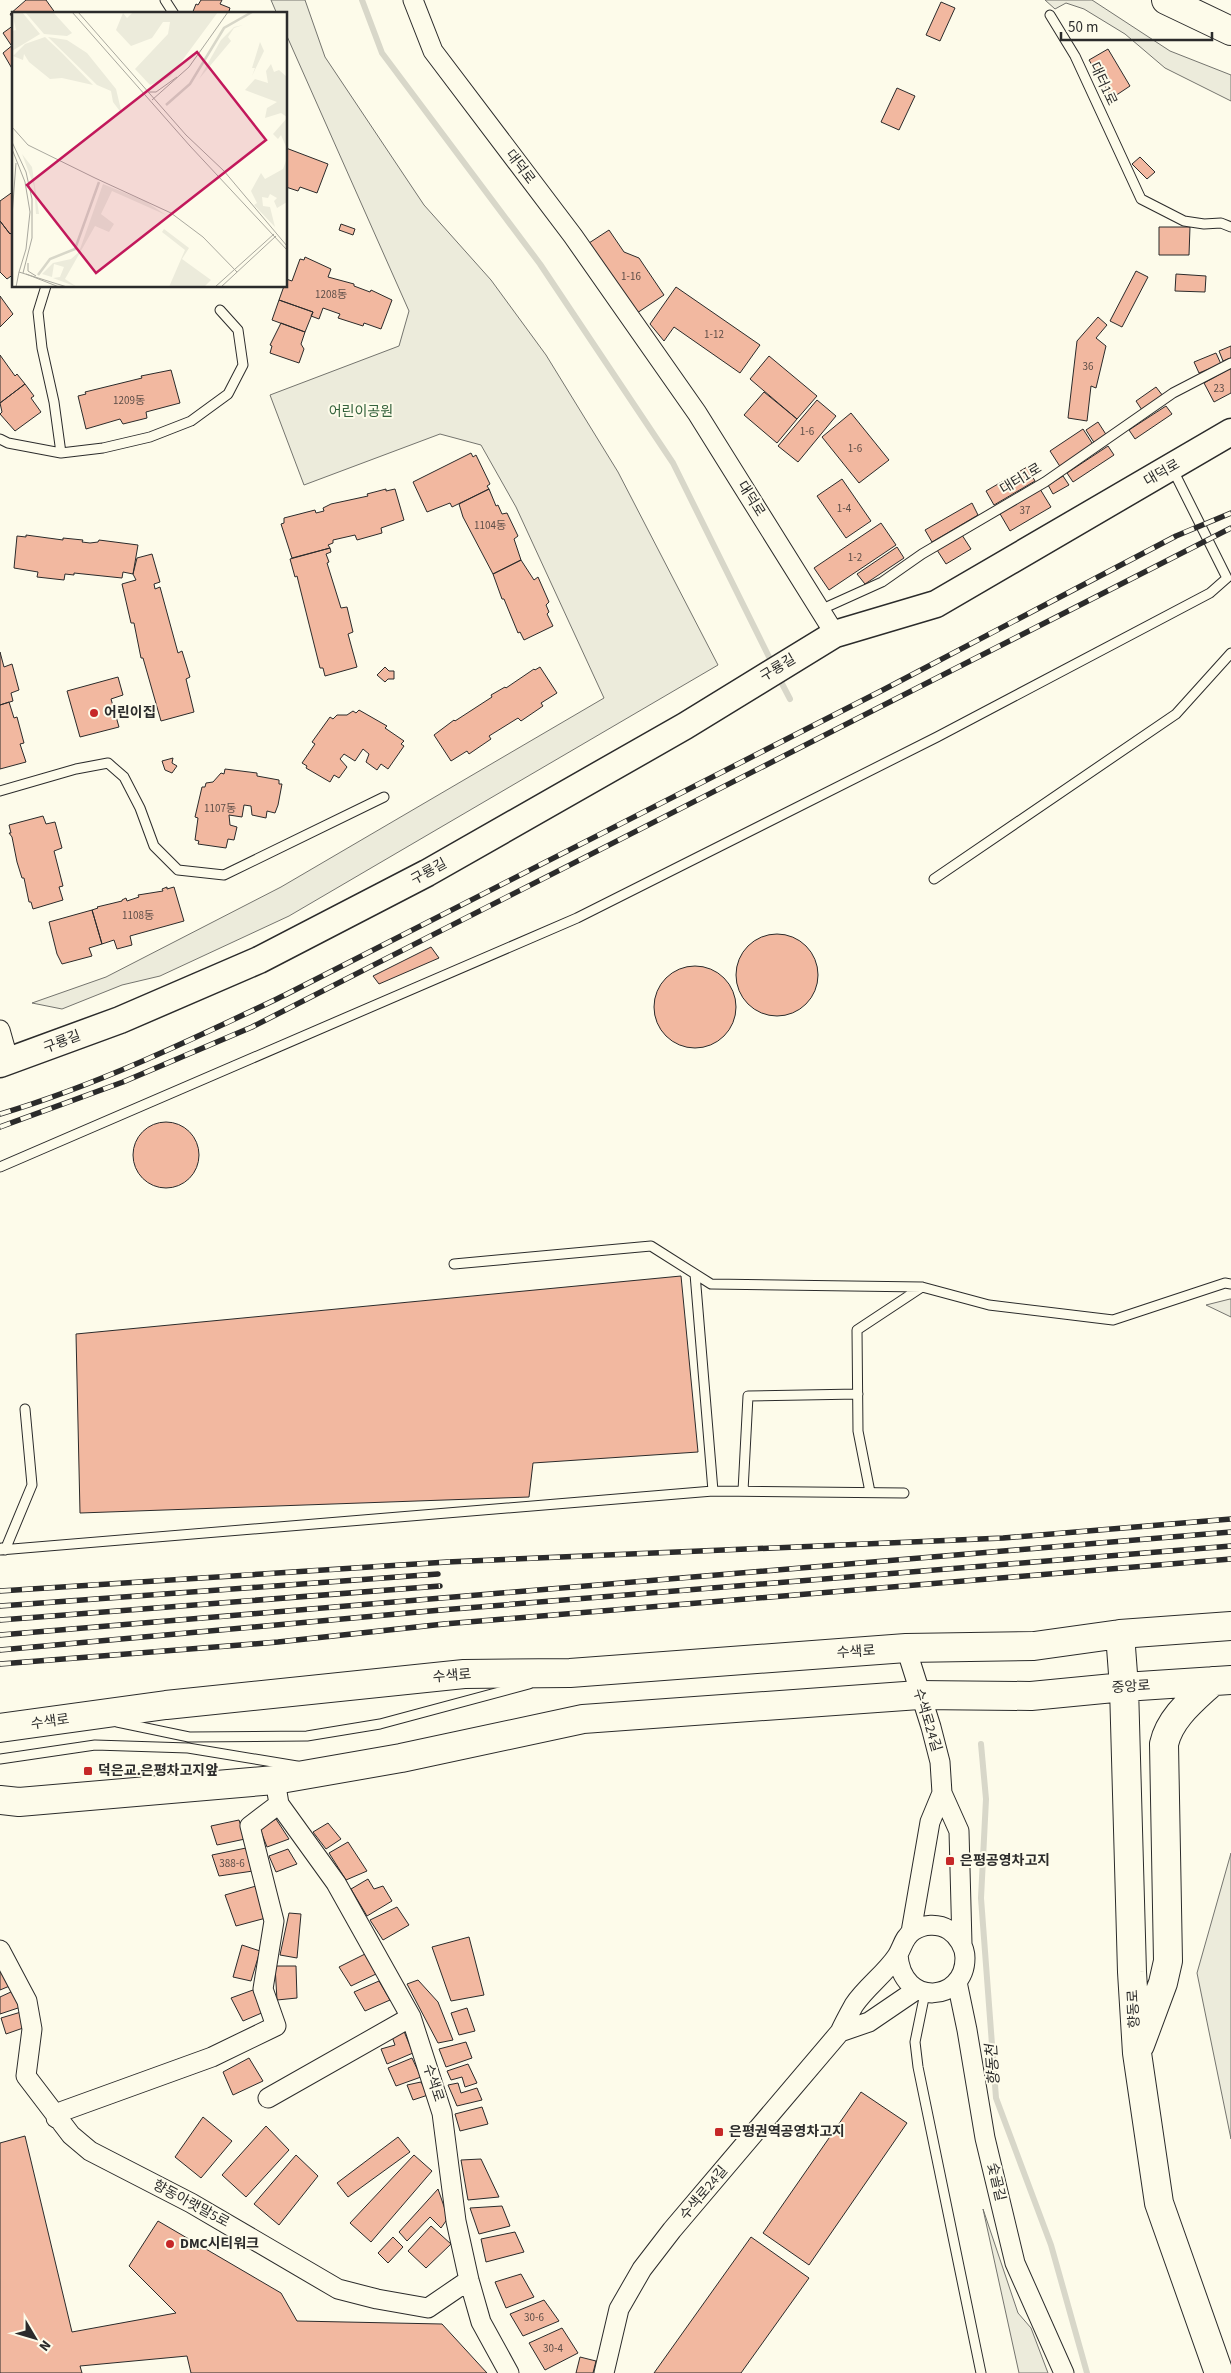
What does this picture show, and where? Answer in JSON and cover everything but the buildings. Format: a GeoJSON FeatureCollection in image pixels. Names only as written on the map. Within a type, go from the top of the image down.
{"type":"FeatureCollection","features":[{"type":"Feature","properties":{"kind":"main road"},"geometry":{"type":"LineString","coordinates":[[1166,0],[1231,31]]}},
{"type":"Feature","properties":{"kind":"main road","name":"대덕로"},"geometry":{"type":"LineString","coordinates":[[828,638],[936,604],[1231,432]]}},
{"type":"Feature","properties":{"kind":"main road","name":"구룡길"},"geometry":{"type":"LineString","coordinates":[[4,1063],[120,1020],[259,960],[427,873],[685,726],[828,638]]}},
{"type":"Feature","properties":{"kind":"main road"},"geometry":{"type":"LineString","coordinates":[[906,1648],[1034,1646],[1120,1634],[1231,1626]]}},
{"type":"Feature","properties":{"kind":"main road","name":"향동로"},"geometry":{"type":"LineString","coordinates":[[1120,1634],[1124,1687],[1132,1972],[1137,2053],[1160,2203],[1219,2373]]}},
{"type":"Feature","properties":{"kind":"main road","name":"수색로"},"geometry":{"type":"LineString","coordinates":[[0,1728],[166,1705],[464,1674],[570,1673],[906,1648]]}},
{"type":"Feature","properties":{"kind":"main road"},"geometry":{"type":"LineString","coordinates":[[1137,2053],[1163,1983],[1168,1961],[1164,1744],[1166,1735],[1187,1704],[1222,1681]]}},
{"type":"Feature","properties":{"kind":"main road","name":"중앙로"},"geometry":{"type":"LineString","coordinates":[[919,1695],[1031,1696],[1124,1687],[1222,1681]]}},
{"type":"Feature","properties":{"kind":"main road"},"geometry":{"type":"LineString","coordinates":[[0,1800],[19,1802],[277,1792],[327,1771],[400,1758],[583,1719],[919,1695]]}},
{"type":"Feature","properties":{"kind":"street","name":"대덕로"},"geometry":{"type":"LineString","coordinates":[[413,0],[433,51],[573,236],[698,413],[820,610],[828,638]]}},
{"type":"Feature","properties":{"kind":"street"},"geometry":{"type":"LineString","coordinates":[[0,1030],[4,1063]]}},
{"type":"Feature","properties":{"kind":"street","name":"수색로24길"},"geometry":{"type":"LineString","coordinates":[[906,1648],[940,1762],[942,1793],[959,1832],[962,1944],[966,1957],[963,1970],[957,1982]]}},
{"type":"Feature","properties":{"kind":"street"},"geometry":{"type":"LineString","coordinates":[[0,1950],[27,2001],[32,2029],[26,2076],[56,2118],[63,2111],[212,2057],[276,2026],[263,1989],[274,1921],[250,1826],[277,1792]]}},
{"type":"Feature","properties":{"kind":"street","name":"수색로"},"geometry":{"type":"LineString","coordinates":[[277,1792],[336,1884],[411,2017],[442,2113],[456,2221],[469,2280],[481,2322],[509,2373]]}},
{"type":"Feature","properties":{"kind":"street","name":"수색로24길"},"geometry":{"type":"LineString","coordinates":[[604,2373],[619,2309],[642,2269],[678,2223],[840,2032],[854,2004],[898,1955],[902,1942],[911,1932],[930,1822],[942,1793]]}},
{"type":"Feature","properties":{"kind":"street"},"geometry":{"type":"LineString","coordinates":[[911,1932],[922,1926],[934,1925],[945,1928],[955,1935],[962,1944]]}},
{"type":"Feature","properties":{"kind":"street"},"geometry":{"type":"LineString","coordinates":[[898,1955],[899,1969],[905,1981],[921,1991]]}},
{"type":"Feature","properties":{"kind":"street"},"geometry":{"type":"LineString","coordinates":[[840,2032],[869,2022],[921,1991],[942,1991],[957,1982]]}},
{"type":"Feature","properties":{"kind":"street","name":"숯골길"},"geometry":{"type":"LineString","coordinates":[[957,1982],[985,2138],[1015,2263],[1064,2373]]}},
{"type":"Feature","properties":{"kind":"street"},"geometry":{"type":"LineString","coordinates":[[268,2098],[411,2017]]}},
{"type":"Feature","properties":{"kind":"street","name":"향동아랫말5로"},"geometry":{"type":"LineString","coordinates":[[56,2118],[71,2135],[90,2151],[192,2203],[338,2289],[377,2299],[428,2308],[469,2280]]}},
{"type":"Feature","properties":{"kind":"lane"},"geometry":{"type":"LineString","coordinates":[[165,0],[173,12]]}},
{"type":"Feature","properties":{"kind":"lane","name":"대터1로"},"geometry":{"type":"LineString","coordinates":[[1050,14],[1075,56],[1141,199],[1184,221],[1204,224],[1226,222],[1231,227]]}},
{"type":"Feature","properties":{"kind":"lane"},"geometry":{"type":"LineString","coordinates":[[45,288],[38,312],[42,348],[54,402],[61,453]]}},
{"type":"Feature","properties":{"kind":"lane"},"geometry":{"type":"LineString","coordinates":[[0,439],[8,443],[61,453],[103,448],[150,437],[191,421],[228,394],[243,365],[238,330],[220,310]]}},
{"type":"Feature","properties":{"kind":"lane","name":"대터1로"},"geometry":{"type":"LineString","coordinates":[[820,610],[882,582],[922,554],[1044,482],[1173,393],[1231,363]]}},
{"type":"Feature","properties":{"kind":"lane"},"geometry":{"type":"LineString","coordinates":[[0,1167],[577,918],[946,732],[1210,593],[1229,580],[1172,468]]}},
{"type":"Feature","properties":{"kind":"lane"},"geometry":{"type":"LineString","coordinates":[[934,878],[1176,714],[1231,653]]}},
{"type":"Feature","properties":{"kind":"lane"},"geometry":{"type":"LineString","coordinates":[[0,791],[76,769],[108,763],[124,777],[140,808],[154,846],[178,870],[224,875],[384,796]]}},
{"type":"Feature","properties":{"kind":"lane"},"geometry":{"type":"LineString","coordinates":[[454,1264],[651,1246],[711,1284],[922,1286],[989,1305],[1112,1320],[1225,1283],[1231,1284]]}},
{"type":"Feature","properties":{"kind":"lane"},"geometry":{"type":"LineString","coordinates":[[695,1274],[713,1491]]}},
{"type":"Feature","properties":{"kind":"lane"},"geometry":{"type":"LineString","coordinates":[[870,1492],[858,1431],[857,1330],[922,1286]]}},
{"type":"Feature","properties":{"kind":"lane"},"geometry":{"type":"LineString","coordinates":[[743,1491],[748,1396],[858,1394]]}},
{"type":"Feature","properties":{"kind":"lane"},"geometry":{"type":"LineString","coordinates":[[25,1409],[32,1485],[2,1549],[713,1491],[904,1492]]}},
{"type":"Feature","properties":{"kind":"lane"},"geometry":{"type":"LineString","coordinates":[[89,1716],[189,1737],[307,1736],[380,1724],[570,1673]]}},
{"type":"Feature","properties":{"kind":"lane"},"geometry":{"type":"LineString","coordinates":[[0,1759],[95,1744],[188,1748],[327,1771]]}},
{"type":"Feature","properties":{"kind":"lane"},"geometry":{"type":"LineString","coordinates":[[921,1991],[915,2042],[918,2067],[981,2373]]}},
{"type":"Feature","properties":{"kind":"green space","name":"어린이공원"},"geometry":{"type":"Polygon","coordinates":[[[271,0],[305,0],[325,57],[424,205],[491,280],[546,355],[618,472],[718,665],[289,916],[160,976],[122,985],[62,1009],[32,1003],[106,977],[281,887],[604,698],[516,507],[481,445],[440,434],[304,485],[270,395],[399,346],[409,311],[288,39],[288,12],[276,12],[271,0]]]}},
{"type":"Feature","properties":{"kind":"green space"},"geometry":{"type":"Polygon","coordinates":[[[1045,0],[1092,0],[1170,51],[1231,75],[1231,101],[1165,68],[1125,34],[1084,9],[1066,3],[1055,9],[1045,0]]]}},
{"type":"Feature","properties":{"kind":"green space"},"geometry":{"type":"Polygon","coordinates":[[[1230,1299],[1231,1317],[1206,1305],[1230,1299]]]}},
{"type":"Feature","properties":{"kind":"green space"},"geometry":{"type":"Polygon","coordinates":[[[1231,1853],[1231,2139],[1197,1973],[1231,1853]]]}},
{"type":"Feature","properties":{"kind":"green space"},"geometry":{"type":"Polygon","coordinates":[[[983,2209],[1018,2313],[1031,2328],[1048,2373],[1019,2373],[983,2209]]]}},
{"type":"Feature","properties":{"kind":"waterway"},"geometry":{"type":"LineString","coordinates":[[362,0],[382,53],[540,264],[673,463],[773,665]]}},
{"type":"Feature","properties":{"kind":"waterway"},"geometry":{"type":"LineString","coordinates":[[778,676],[790,699]]}},
{"type":"Feature","properties":{"kind":"waterway","name":"향동천"},"geometry":{"type":"LineString","coordinates":[[981,1744],[986,1799],[981,1898],[996,2098],[1051,2245],[1087,2373]]}},
{"type":"Feature","properties":{"kind":"railway"},"geometry":{"type":"LineString","coordinates":[[0,1114],[73,1089],[145,1060],[285,995],[881,691],[1176,536],[1231,513]]}},
{"type":"Feature","properties":{"kind":"railway"},"geometry":{"type":"LineString","coordinates":[[0,1127],[123,1082],[252,1027],[1231,528]]}},
{"type":"Feature","properties":{"kind":"railway"},"geometry":{"type":"LineString","coordinates":[[0,1591],[447,1562],[1003,1538],[1231,1519]]}},
{"type":"Feature","properties":{"kind":"railway"},"geometry":{"type":"LineString","coordinates":[[0,1635],[1231,1532]]}},
{"type":"Feature","properties":{"kind":"railway"},"geometry":{"type":"LineString","coordinates":[[0,1650],[441,1610],[1231,1546]]}},
{"type":"Feature","properties":{"kind":"railway"},"geometry":{"type":"LineString","coordinates":[[0,1664],[278,1642],[444,1624],[1231,1559]]}},
{"type":"Feature","properties":{"kind":"railway"},"geometry":{"type":"LineString","coordinates":[[0,1606],[438,1574]]}},
{"type":"Feature","properties":{"kind":"railway"},"geometry":{"type":"LineString","coordinates":[[0,1620],[440,1586]]}},
{"type":"Feature","properties":{"kind":"place","name":"어린이집"},"geometry":{"type":"Point","coordinates":[94,713]}},
{"type":"Feature","properties":{"kind":"place","name":"덕은교.은평차고지앞"},"geometry":{"type":"Point","coordinates":[88,1771]}},
{"type":"Feature","properties":{"kind":"place","name":"은평공영차고지"},"geometry":{"type":"Point","coordinates":[950,1861]}},
{"type":"Feature","properties":{"kind":"place","name":"은평권역공영차고지"},"geometry":{"type":"Point","coordinates":[719,2132]}},
{"type":"Feature","properties":{"kind":"place","name":"DMC시티워크"},"geometry":{"type":"Point","coordinates":[170,2244]}}]}
